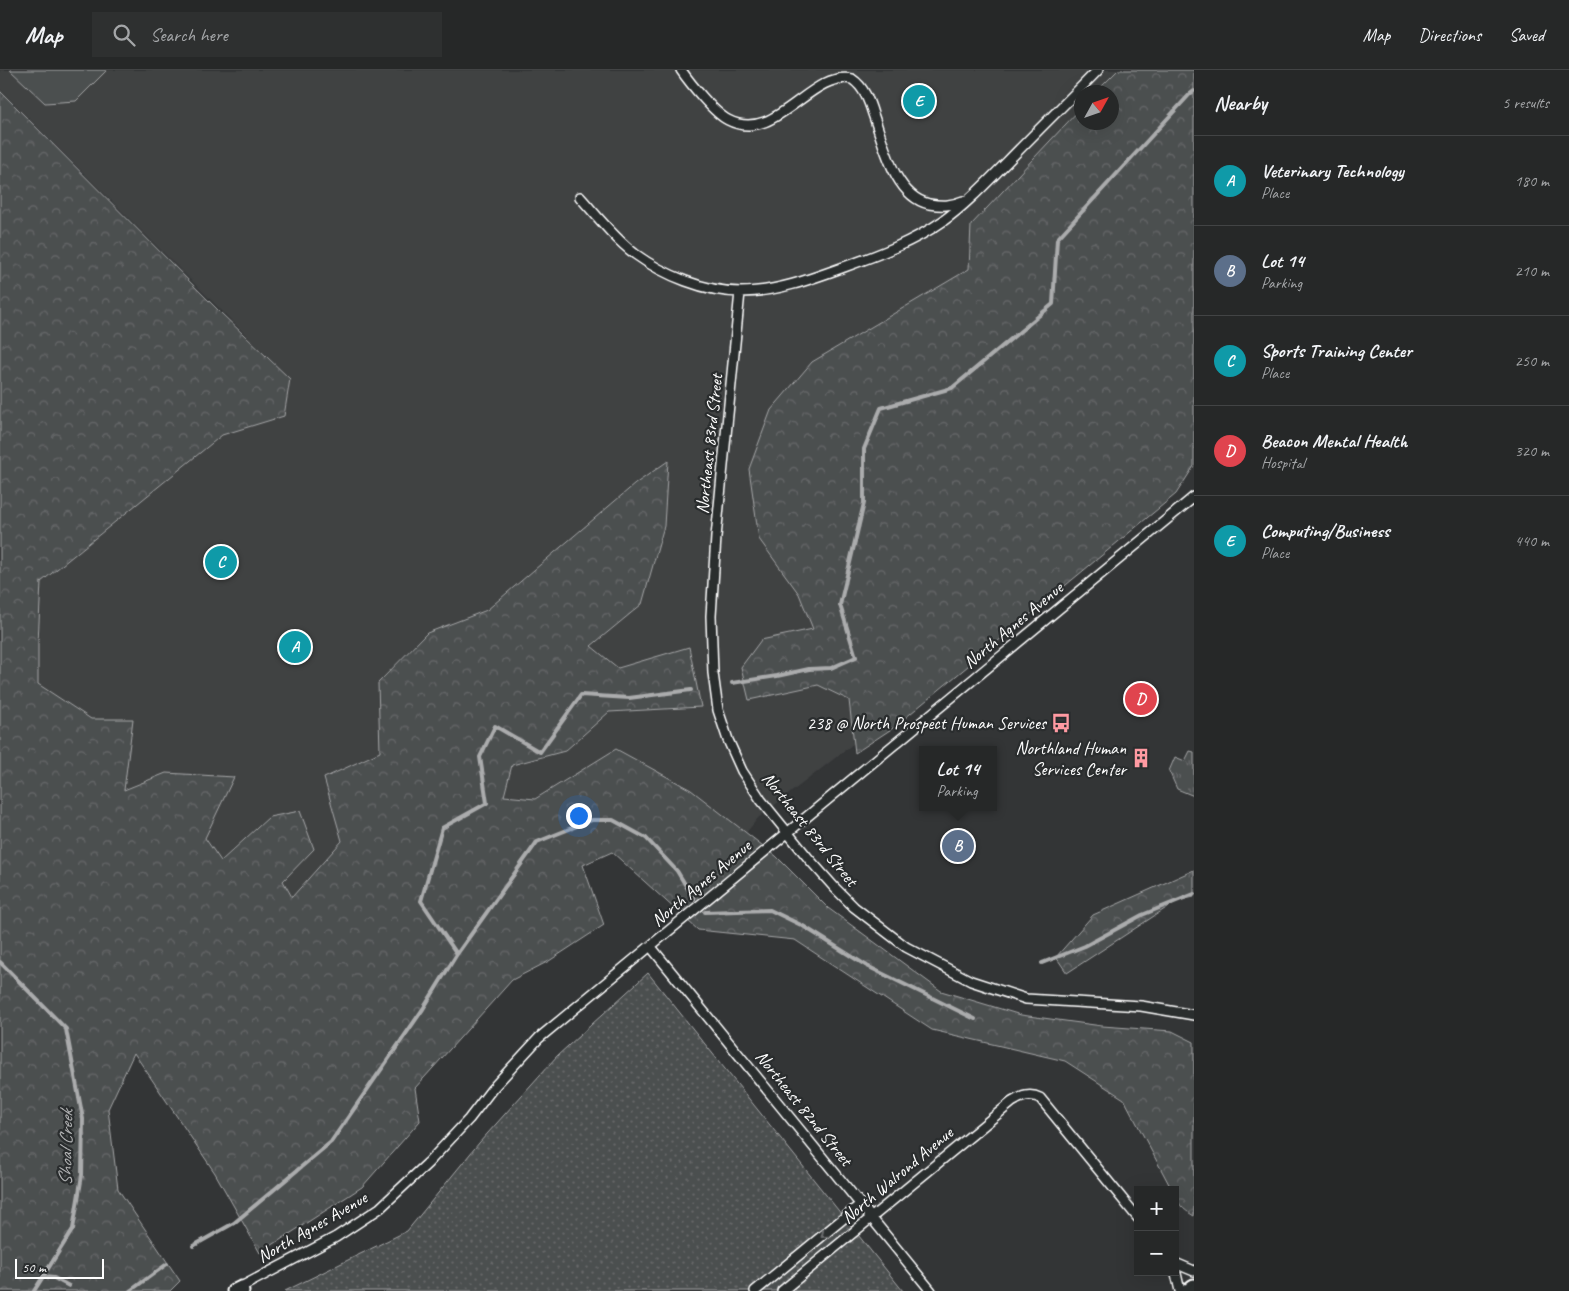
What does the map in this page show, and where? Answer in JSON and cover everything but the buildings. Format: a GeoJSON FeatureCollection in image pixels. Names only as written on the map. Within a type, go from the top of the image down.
{"type":"FeatureCollection","features":[{"type":"Feature","properties":{"kind":"main road"},"geometry":{"type":"LineString","coordinates":[[1189,1291],[1194,1287]]}},
{"type":"Feature","properties":{"kind":"street"},"geometry":{"type":"LineString","coordinates":[[681,70],[715,110],[728,120],[741,124],[754,124],[767,118],[814,80],[826,75],[839,74],[852,78],[862,88],[869,100],[894,169],[900,182],[910,194],[924,202],[938,206],[953,205],[973,196]]}},
{"type":"Feature","properties":{"kind":"street"},"geometry":{"type":"LineString","coordinates":[[580,196],[612,234],[636,254],[656,267],[688,281],[715,289],[740,292],[786,286],[881,254],[917,237],[943,221],[973,196],[1098,70]]}},
{"type":"Feature","properties":{"kind":"street","name":"Northeast 83rd Street"},"geometry":{"type":"LineString","coordinates":[[740,292],[716,537],[711,616],[713,673],[718,710],[728,740],[742,771],[761,800],[809,859],[854,907],[906,947],[972,981],[1026,999],[1141,1006],[1194,1016]]}},
{"type":"Feature","properties":{"kind":"street","name":"North Agnes Avenue"},"geometry":{"type":"LineString","coordinates":[[239,1290],[336,1237],[380,1208],[428,1163],[539,1038],[1194,497]]}},
{"type":"Feature","properties":{"kind":"street","name":"Northeast 82nd Street"},"geometry":{"type":"LineString","coordinates":[[651,947],[931,1291]]}},
{"type":"Feature","properties":{"kind":"street","name":"North Walrond Avenue"},"geometry":{"type":"LineString","coordinates":[[782,1291],[1021,1096],[1037,1096],[1050,1109],[1134,1213]]}},
{"type":"Feature","properties":{"kind":"street","name":"North Walrond Avenue"},"geometry":{"type":"LineString","coordinates":[[755,1291],[861,1204]]}},
{"type":"Feature","properties":{"kind":"street"},"geometry":{"type":"LineString","coordinates":[[1179,1265],[1194,1271]]}},
{"type":"Feature","properties":{"kind":"street"},"geometry":{"type":"LineString","coordinates":[[1177,1276],[1180,1291]]}},
{"type":"Feature","properties":{"kind":"shaded area"},"geometry":{"type":"Polygon","coordinates":[[[0,70],[1194,70],[862,737],[758,818],[746,833],[697,795],[616,749],[535,799],[504,796],[512,765],[565,751],[609,712],[700,707],[689,648],[618,668],[591,646],[642,604],[664,526],[668,462],[635,484],[487,610],[427,633],[378,682],[380,752],[324,778],[342,841],[292,897],[282,881],[269,817],[221,861],[166,773],[124,790],[91,719],[38,684],[41,582],[222,435],[284,416],[290,379],[0,90],[0,70]]]}},
{"type":"Feature","properties":{"kind":"green space"},"geometry":{"type":"Polygon","coordinates":[[[10,70],[107,70],[76,101],[45,103],[10,70]]]}},
{"type":"Feature","properties":{"kind":"green space"},"geometry":{"type":"Polygon","coordinates":[[[1118,70],[1194,70],[1194,466],[1176,494],[893,728],[855,753],[849,700],[818,685],[749,700],[741,667],[761,640],[813,629],[799,594],[759,539],[749,469],[771,410],[812,362],[969,269],[971,225],[1074,115],[1074,130],[1119,130],[1119,85],[1103,85],[1118,70]]]}},
{"type":"Feature","properties":{"kind":"green space"},"geometry":{"type":"Polygon","coordinates":[[[0,91],[221,313],[290,379],[284,416],[222,435],[41,582],[38,684],[91,719],[133,719],[124,790],[166,773],[234,777],[205,838],[221,861],[269,817],[300,811],[314,849],[283,881],[292,897],[342,841],[324,778],[380,752],[378,683],[427,633],[487,610],[635,484],[668,461],[664,526],[642,604],[591,646],[618,668],[689,647],[701,707],[609,712],[565,751],[512,765],[504,796],[535,799],[616,749],[691,790],[776,856],[828,908],[941,991],[1021,1015],[1102,1026],[1172,1031],[1194,1042],[1194,1216],[1179,1203],[1179,1186],[1170,1186],[1124,1099],[1065,1061],[932,1030],[795,940],[698,930],[612,852],[583,865],[604,925],[549,961],[512,980],[415,1088],[420,1121],[362,1187],[260,1253],[215,1173],[134,1053],[108,1109],[118,1189],[180,1281],[170,1291],[0,1291],[0,91]]]}},
{"type":"Feature","properties":{"kind":"green space"},"geometry":{"type":"Polygon","coordinates":[[[1190,751],[1194,752],[1194,796],[1177,789],[1169,771],[1175,757],[1185,761],[1190,751]]]}},
{"type":"Feature","properties":{"kind":"green space"},"geometry":{"type":"Polygon","coordinates":[[[1194,870],[1194,897],[1177,901],[1067,973],[1056,957],[1093,915],[1194,870]]]}},
{"type":"Feature","properties":{"kind":"green space"},"geometry":{"type":"Polygon","coordinates":[[[648,973],[903,1291],[285,1291],[407,1231],[479,1143],[557,1056],[648,973]]]}},
{"type":"Feature","properties":{"kind":"waterway"},"geometry":{"type":"LineString","coordinates":[[732,683],[809,669],[831,668],[856,657],[840,605],[864,503],[864,449],[881,408],[952,388],[1053,304],[1057,239],[1194,91]]}},
{"type":"Feature","properties":{"kind":"waterway"},"geometry":{"type":"LineString","coordinates":[[193,1246],[234,1223],[331,1142],[423,1009],[457,954],[421,901],[442,828],[487,803],[480,757],[495,726],[540,752],[581,695],[629,698],[691,690]]}},
{"type":"Feature","properties":{"kind":"waterway"},"geometry":{"type":"LineString","coordinates":[[457,954],[537,842],[592,820],[613,820],[646,838],[677,871],[694,899]]}},
{"type":"Feature","properties":{"kind":"waterway"},"geometry":{"type":"LineString","coordinates":[[1042,963],[1085,946],[1142,915],[1194,894]]}},
{"type":"Feature","properties":{"kind":"waterway"},"geometry":{"type":"LineString","coordinates":[[705,912],[770,910],[803,926],[867,966],[975,1019]]}},
{"type":"Feature","properties":{"kind":"waterway","name":"Shoal Creek"},"geometry":{"type":"LineString","coordinates":[[0,962],[66,1029],[83,1119],[82,1175],[73,1229],[34,1291]]}},
{"type":"Feature","properties":{"kind":"waterway"},"geometry":{"type":"LineString","coordinates":[[130,1291],[167,1264]]}},
{"type":"Feature","properties":{"kind":"waterway"},"geometry":{"type":"LineString","coordinates":[[44,1277],[54,1278],[69,1286]]}},
{"type":"Feature","properties":{"kind":"place","name":"Computing/Business"},"geometry":{"type":"Point","coordinates":[919,101]}},
{"type":"Feature","properties":{"kind":"place","name":"Sports Training Center"},"geometry":{"type":"Point","coordinates":[221,562]}},
{"type":"Feature","properties":{"kind":"place","name":"Veterinary Technology"},"geometry":{"type":"Point","coordinates":[295,647]}},
{"type":"Feature","properties":{"kind":"place","name":"Beacon Mental Health"},"geometry":{"type":"Point","coordinates":[1141,699]}},
{"type":"Feature","properties":{"kind":"place","name":"238 @ North Prospect Human Services"},"geometry":{"type":"Point","coordinates":[1061,723]}},
{"type":"Feature","properties":{"kind":"place","name":"Northland Human Services Center"},"geometry":{"type":"Point","coordinates":[1141,758]}},
{"type":"Feature","properties":{"kind":"place","name":"Lot 14"},"geometry":{"type":"Point","coordinates":[958,846]}}]}
